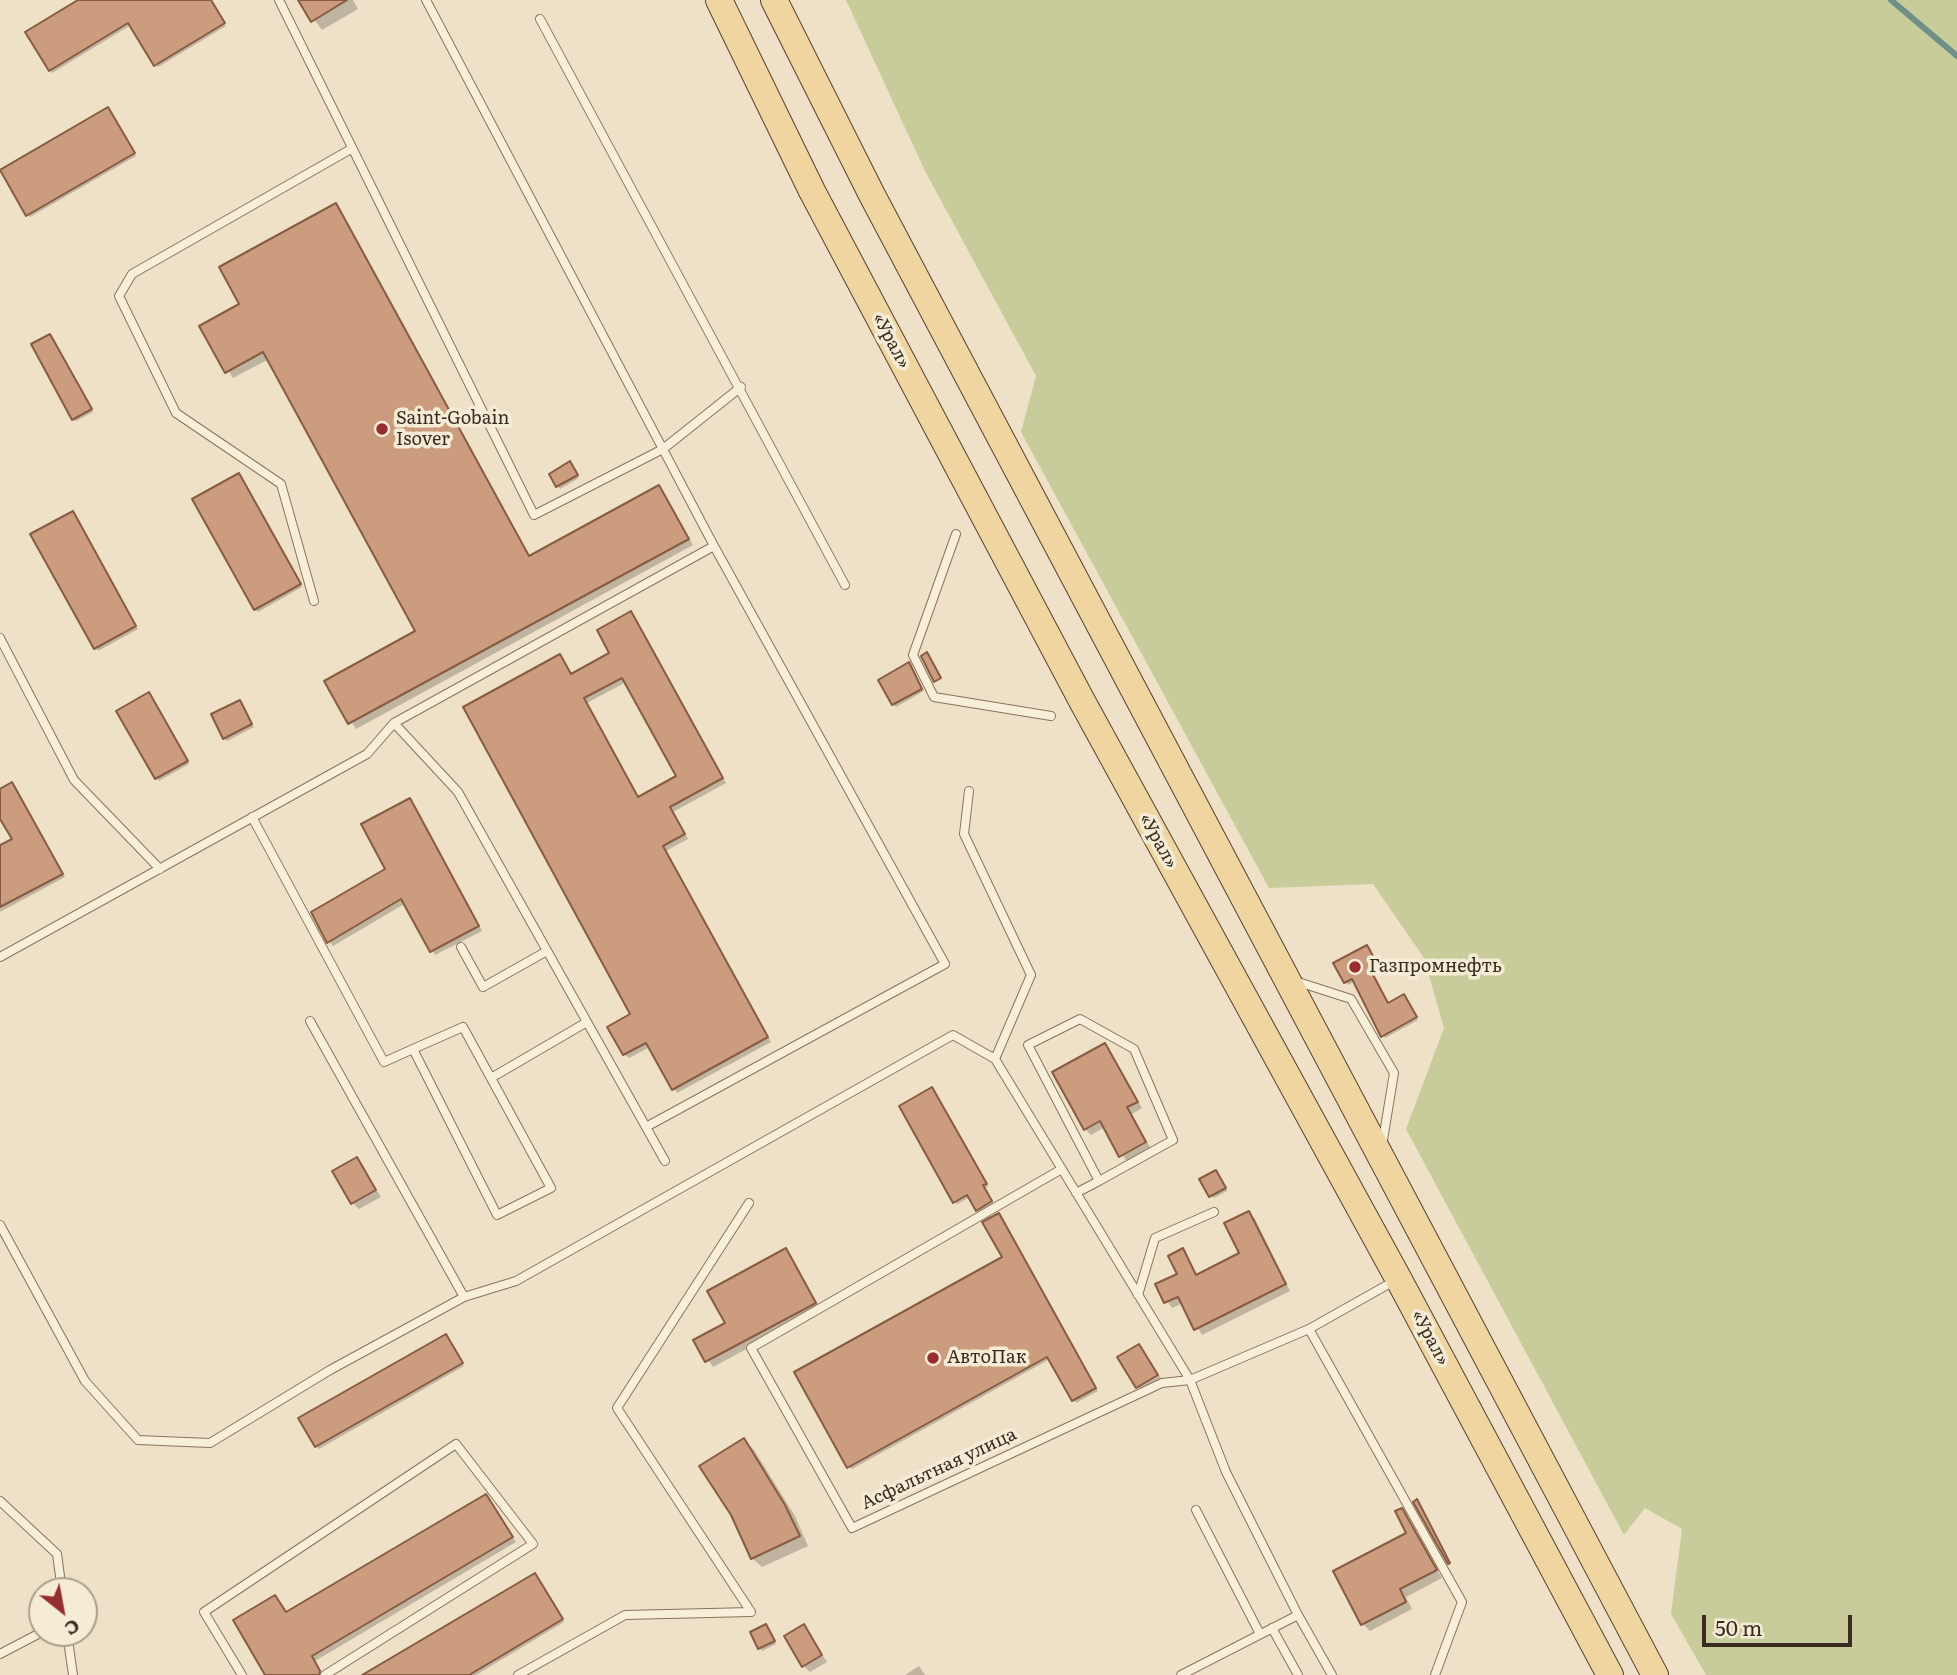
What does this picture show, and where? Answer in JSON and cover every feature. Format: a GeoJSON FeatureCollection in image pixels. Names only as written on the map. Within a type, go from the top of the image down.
{"type":"FeatureCollection","features":[{"type":"Feature","properties":{"kind":"main road","name":"«Урал»"},"geometry":{"type":"LineString","coordinates":[[719,0],[812,191],[982,514],[1398,1278],[1610,1675]]}},
{"type":"Feature","properties":{"kind":"main road"},"geometry":{"type":"LineString","coordinates":[[774,0],[872,195],[1655,1675]]}},
{"type":"Feature","properties":{"kind":"lane"},"geometry":{"type":"LineString","coordinates":[[279,0],[534,515],[663,449],[741,387]]}},
{"type":"Feature","properties":{"kind":"lane"},"geometry":{"type":"LineString","coordinates":[[426,0],[714,546],[945,964],[646,1127]]}},
{"type":"Feature","properties":{"kind":"lane"},"geometry":{"type":"LineString","coordinates":[[540,19],[741,387],[845,585]]}},
{"type":"Feature","properties":{"kind":"lane"},"geometry":{"type":"LineString","coordinates":[[314,601],[281,484],[176,413],[119,296],[132,274],[351,149]]}},
{"type":"Feature","properties":{"kind":"lane"},"geometry":{"type":"LineString","coordinates":[[956,534],[913,655],[934,696],[1051,716]]}},
{"type":"Feature","properties":{"kind":"lane"},"geometry":{"type":"LineString","coordinates":[[0,957],[366,754],[394,723],[714,546]]}},
{"type":"Feature","properties":{"kind":"lane"},"geometry":{"type":"LineString","coordinates":[[0,638],[74,779],[160,869]]}},
{"type":"Feature","properties":{"kind":"lane"},"geometry":{"type":"LineString","coordinates":[[394,723],[458,792],[665,1161]]}},
{"type":"Feature","properties":{"kind":"lane"},"geometry":{"type":"LineString","coordinates":[[970,791],[964,834],[1031,975],[995,1059]]}},
{"type":"Feature","properties":{"kind":"lane"},"geometry":{"type":"LineString","coordinates":[[252,817],[384,1062],[413,1049],[463,1027],[551,1188],[497,1215],[413,1049]]}},
{"type":"Feature","properties":{"kind":"lane"},"geometry":{"type":"LineString","coordinates":[[461,947],[483,986],[547,951]]}},
{"type":"Feature","properties":{"kind":"lane"},"geometry":{"type":"LineString","coordinates":[[1285,978],[1351,999],[1394,1073],[1381,1155]]}},
{"type":"Feature","properties":{"kind":"lane"},"geometry":{"type":"LineString","coordinates":[[1076,1193],[1100,1181],[1172,1140],[1134,1049],[1080,1019],[1028,1045],[1100,1181]]}},
{"type":"Feature","properties":{"kind":"lane"},"geometry":{"type":"LineString","coordinates":[[310,1021],[464,1297]]}},
{"type":"Feature","properties":{"kind":"lane"},"geometry":{"type":"LineString","coordinates":[[491,1078],[587,1023]]}},
{"type":"Feature","properties":{"kind":"lane"},"geometry":{"type":"LineString","coordinates":[[0,1225],[85,1381],[138,1440],[210,1443],[330,1370],[464,1297],[516,1281],[953,1035],[995,1059],[1190,1380],[1226,1472],[1298,1615],[1332,1675]]}},
{"type":"Feature","properties":{"kind":"lane","name":"Асфальтная улица"},"geometry":{"type":"LineString","coordinates":[[1060,1170],[751,1348],[852,1528],[1162,1383],[1190,1380],[1309,1329],[1398,1278]]}},
{"type":"Feature","properties":{"kind":"lane"},"geometry":{"type":"LineString","coordinates":[[518,1675],[625,1615],[751,1612],[617,1408],[750,1203]]}},
{"type":"Feature","properties":{"kind":"lane"},"geometry":{"type":"LineString","coordinates":[[1138,1295],[1155,1238],[1214,1212]]}},
{"type":"Feature","properties":{"kind":"lane"},"geometry":{"type":"LineString","coordinates":[[1309,1329],[1462,1602],[1435,1675]]}},
{"type":"Feature","properties":{"kind":"lane"},"geometry":{"type":"LineString","coordinates":[[242,1675],[204,1612],[456,1444],[533,1544],[325,1675]]}},
{"type":"Feature","properties":{"kind":"lane"},"geometry":{"type":"LineString","coordinates":[[0,1501],[57,1554],[60,1577]]}},
{"type":"Feature","properties":{"kind":"lane"},"geometry":{"type":"LineString","coordinates":[[1196,1510],[1260,1634]]}},
{"type":"Feature","properties":{"kind":"lane"},"geometry":{"type":"LineString","coordinates":[[1181,1675],[1298,1615]]}},
{"type":"Feature","properties":{"kind":"lane"},"geometry":{"type":"LineString","coordinates":[[1272,1628],[1298,1675]]}},
{"type":"Feature","properties":{"kind":"lane"},"geometry":{"type":"LineString","coordinates":[[0,1654],[28,1639]]}},
{"type":"Feature","properties":{"kind":"lane"},"geometry":{"type":"LineString","coordinates":[[69,1647],[73,1675]]}},
{"type":"Feature","properties":{"kind":"green space"},"geometry":{"type":"Polygon","coordinates":[[[846,0],[1957,0],[1957,1675],[1706,1675],[1671,1614],[1682,1529],[1645,1508],[1624,1535],[1406,1129],[1444,1028],[1424,958],[1373,884],[1269,888],[1021,432],[1036,376],[925,171],[846,0]]]}},
{"type":"Feature","properties":{"kind":"building"},"geometry":{"type":"Polygon","coordinates":[[[78,0],[211,0],[225,23],[154,66],[128,23],[49,71],[25,32],[78,0]]]}},
{"type":"Feature","properties":{"kind":"building"},"geometry":{"type":"Polygon","coordinates":[[[298,0],[347,0],[311,22],[298,0]]]}},
{"type":"Feature","properties":{"kind":"building"},"geometry":{"type":"Polygon","coordinates":[[[108,107],[135,153],[26,216],[0,170],[108,107]]]}},
{"type":"Feature","properties":{"kind":"building","name":"Saint-Gobain Isover"},"geometry":{"type":"Polygon","coordinates":[[[336,203],[529,556],[659,485],[689,539],[348,724],[324,681],[415,631],[263,352],[225,373],[199,326],[239,304],[219,267],[336,203]]]}},
{"type":"Feature","properties":{"kind":"building"},"geometry":{"type":"Polygon","coordinates":[[[50,334],[92,409],[72,420],[31,344],[50,334]]]}},
{"type":"Feature","properties":{"kind":"building"},"geometry":{"type":"Polygon","coordinates":[[[570,461],[578,475],[556,487],[549,474],[570,461]]]}},
{"type":"Feature","properties":{"kind":"building"},"geometry":{"type":"Polygon","coordinates":[[[239,473],[301,584],[254,610],[192,499],[239,473]]]}},
{"type":"Feature","properties":{"kind":"building"},"geometry":{"type":"Polygon","coordinates":[[[73,511],[136,626],[94,649],[30,534],[73,511]]]}},
{"type":"Feature","properties":{"kind":"building"},"geometry":{"type":"Polygon","coordinates":[[[631,611],[723,778],[670,807],[685,834],[663,846],[768,1037],[672,1090],[646,1043],[623,1055],[607,1027],[630,1014],[463,707],[560,654],[571,674],[609,653],[597,630],[631,611]],[[622,678],[584,698],[638,797],[676,776],[622,678]]]}},
{"type":"Feature","properties":{"kind":"building"},"geometry":{"type":"Polygon","coordinates":[[[927,652],[941,678],[934,682],[921,656],[927,652]]]}},
{"type":"Feature","properties":{"kind":"building"},"geometry":{"type":"Polygon","coordinates":[[[909,662],[922,689],[892,705],[878,680],[909,662]]]}},
{"type":"Feature","properties":{"kind":"building"},"geometry":{"type":"Polygon","coordinates":[[[149,692],[188,761],[155,779],[116,711],[149,692]]]}},
{"type":"Feature","properties":{"kind":"building"},"geometry":{"type":"Polygon","coordinates":[[[240,700],[252,724],[223,739],[211,714],[240,700]]]}},
{"type":"Feature","properties":{"kind":"building"},"geometry":{"type":"Polygon","coordinates":[[[12,782],[63,874],[0,907],[0,845],[12,839],[0,819],[0,789],[12,782]]]}},
{"type":"Feature","properties":{"kind":"building"},"geometry":{"type":"Polygon","coordinates":[[[410,798],[479,926],[430,952],[401,899],[327,943],[311,912],[385,869],[361,824],[410,798]]]}},
{"type":"Feature","properties":{"kind":"building"},"geometry":{"type":"Polygon","coordinates":[[[1367,945],[1378,965],[1370,969],[1388,1003],[1404,994],[1417,1017],[1381,1037],[1352,979],[1344,983],[1333,963],[1367,945]]]}},
{"type":"Feature","properties":{"kind":"building"},"geometry":{"type":"Polygon","coordinates":[[[1105,1043],[1138,1102],[1127,1107],[1146,1142],[1119,1157],[1100,1121],[1084,1130],[1052,1072],[1105,1043]]]}},
{"type":"Feature","properties":{"kind":"building"},"geometry":{"type":"Polygon","coordinates":[[[932,1087],[987,1184],[983,1185],[992,1201],[976,1211],[967,1195],[953,1203],[899,1106],[932,1087]]]}},
{"type":"Feature","properties":{"kind":"building"},"geometry":{"type":"Polygon","coordinates":[[[357,1157],[376,1190],[351,1204],[332,1171],[357,1157]]]}},
{"type":"Feature","properties":{"kind":"building"},"geometry":{"type":"Polygon","coordinates":[[[1216,1170],[1226,1188],[1209,1197],[1199,1179],[1216,1170]]]}},
{"type":"Feature","properties":{"kind":"building"},"geometry":{"type":"Polygon","coordinates":[[[1249,1211],[1286,1284],[1194,1330],[1178,1297],[1164,1303],[1155,1284],[1177,1274],[1168,1256],[1183,1248],[1196,1275],[1239,1253],[1224,1223],[1249,1211]]]}},
{"type":"Feature","properties":{"kind":"building","name":"АвтоПак"},"geometry":{"type":"Polygon","coordinates":[[[999,1213],[1096,1388],[1072,1401],[1047,1357],[847,1468],[794,1372],[1002,1257],[982,1222],[999,1213]]]}},
{"type":"Feature","properties":{"kind":"building"},"geometry":{"type":"Polygon","coordinates":[[[786,1248],[816,1303],[705,1362],[693,1340],[725,1323],[707,1291],[786,1248]]]}},
{"type":"Feature","properties":{"kind":"building"},"geometry":{"type":"Polygon","coordinates":[[[446,1334],[463,1363],[315,1447],[298,1418],[446,1334]]]}},
{"type":"Feature","properties":{"kind":"building"},"geometry":{"type":"Polygon","coordinates":[[[1139,1344],[1158,1375],[1136,1388],[1117,1357],[1139,1344]]]}},
{"type":"Feature","properties":{"kind":"building"},"geometry":{"type":"Polygon","coordinates":[[[744,1438],[785,1505],[800,1536],[751,1559],[731,1515],[699,1466],[744,1438]]]}},
{"type":"Feature","properties":{"kind":"building"},"geometry":{"type":"Polygon","coordinates":[[[486,1494],[513,1537],[312,1656],[320,1671],[319,1675],[265,1675],[233,1620],[275,1595],[286,1612],[486,1494]]]}},
{"type":"Feature","properties":{"kind":"building"},"geometry":{"type":"Polygon","coordinates":[[[1417,1499],[1450,1563],[1448,1564],[1413,1502],[1417,1499]]]}},
{"type":"Feature","properties":{"kind":"building"},"geometry":{"type":"Polygon","coordinates":[[[1402,1508],[1437,1570],[1400,1589],[1406,1602],[1361,1625],[1333,1571],[1406,1533],[1395,1511],[1402,1508]]]}},
{"type":"Feature","properties":{"kind":"building"},"geometry":{"type":"Polygon","coordinates":[[[535,1573],[563,1619],[469,1675],[362,1675],[535,1573]]]}},
{"type":"Feature","properties":{"kind":"building"},"geometry":{"type":"Polygon","coordinates":[[[766,1624],[775,1641],[758,1649],[750,1632],[766,1624]]]}},
{"type":"Feature","properties":{"kind":"building"},"geometry":{"type":"Polygon","coordinates":[[[804,1624],[822,1655],[802,1667],[784,1636],[804,1624]]]}},
{"type":"Feature","properties":{"kind":"waterway"},"geometry":{"type":"LineString","coordinates":[[1891,0],[1957,56]]}},
{"type":"Feature","properties":{"kind":"place","name":"Saint-Gobain Isover"},"geometry":{"type":"Point","coordinates":[382,429]}},
{"type":"Feature","properties":{"kind":"place","name":"Газпромнефть"},"geometry":{"type":"Point","coordinates":[1355,967]}},
{"type":"Feature","properties":{"kind":"place","name":"АвтоПак"},"geometry":{"type":"Point","coordinates":[933,1358]}}]}
